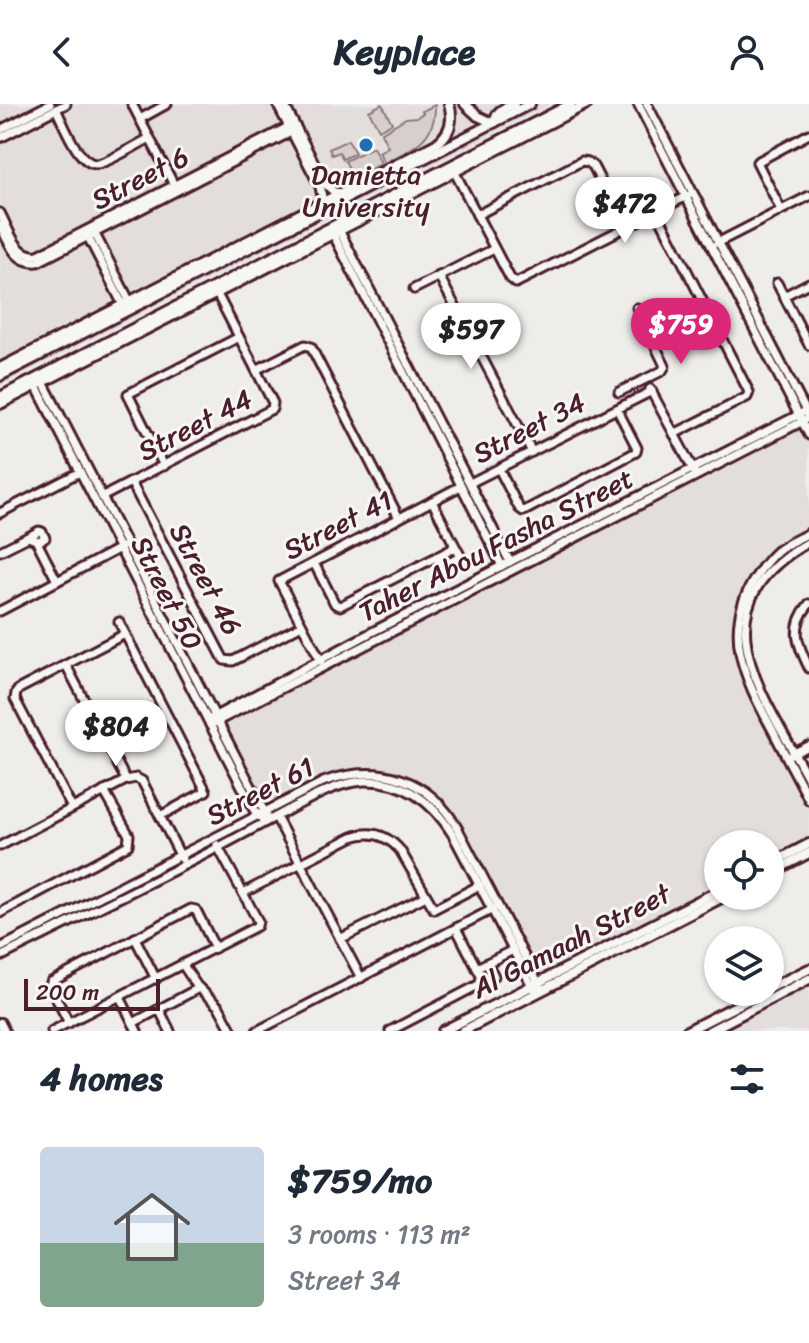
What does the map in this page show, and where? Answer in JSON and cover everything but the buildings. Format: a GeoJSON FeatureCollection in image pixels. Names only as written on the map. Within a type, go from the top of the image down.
{"type":"FeatureCollection","features":[{"type":"Feature","properties":{"kind":"main road"},"geometry":{"type":"LineString","coordinates":[[128,307],[226,260],[318,205],[356,190],[440,141],[451,122],[449,104]]}},
{"type":"Feature","properties":{"kind":"main road"},"geometry":{"type":"LineString","coordinates":[[465,104],[478,116],[494,122]]}},
{"type":"Feature","properties":{"kind":"main road"},"geometry":{"type":"LineString","coordinates":[[0,368],[27,358],[494,122],[499,112],[530,104]]}},
{"type":"Feature","properties":{"kind":"main road"},"geometry":{"type":"LineString","coordinates":[[0,397],[38,381],[587,104]]}},
{"type":"Feature","properties":{"kind":"main road"},"geometry":{"type":"LineString","coordinates":[[453,169],[569,105]]}},
{"type":"Feature","properties":{"kind":"main road"},"geometry":{"type":"LineString","coordinates":[[545,106],[549,109],[569,105]]}},
{"type":"Feature","properties":{"kind":"main road"},"geometry":{"type":"LineString","coordinates":[[514,108],[536,109],[537,114],[528,126]]}},
{"type":"Feature","properties":{"kind":"main road"},"geometry":{"type":"LineString","coordinates":[[215,291],[276,255],[335,230]]}},
{"type":"Feature","properties":{"kind":"main road"},"geometry":{"type":"LineString","coordinates":[[265,238],[256,251],[257,256],[276,255]]}},
{"type":"Feature","properties":{"kind":"main road"},"geometry":{"type":"LineString","coordinates":[[226,260],[246,258],[248,263],[242,274]]}},
{"type":"Feature","properties":{"kind":"main road"},"geometry":{"type":"LineString","coordinates":[[0,376],[27,358]]}},
{"type":"Feature","properties":{"kind":"main road"},"geometry":{"type":"LineString","coordinates":[[0,404],[38,381]]}},
{"type":"Feature","properties":{"kind":"main road"},"geometry":{"type":"LineString","coordinates":[[784,857],[809,844]]}},
{"type":"Feature","properties":{"kind":"main road"},"geometry":{"type":"LineString","coordinates":[[784,866],[809,853]]}},
{"type":"Feature","properties":{"kind":"main road","name":"Al Gamaah Street"},"geometry":{"type":"LineString","coordinates":[[463,1031],[704,899]]}},
{"type":"Feature","properties":{"kind":"main road","name":"Al Gamaah Street"},"geometry":{"type":"LineString","coordinates":[[443,1031],[704,906]]}},
{"type":"Feature","properties":{"kind":"main road"},"geometry":{"type":"LineString","coordinates":[[784,981],[809,969]]}},
{"type":"Feature","properties":{"kind":"main road"},"geometry":{"type":"LineString","coordinates":[[709,1031],[809,979]]}},
{"type":"Feature","properties":{"kind":"main road"},"geometry":{"type":"LineString","coordinates":[[687,1031],[736,1006]]}},
{"type":"Feature","properties":{"kind":"main road"},"geometry":{"type":"LineString","coordinates":[[0,1023],[4,1031]]}},
{"type":"Feature","properties":{"kind":"street"},"geometry":{"type":"LineString","coordinates":[[0,130],[53,106],[66,104]]}},
{"type":"Feature","properties":{"kind":"street"},"geometry":{"type":"LineString","coordinates":[[132,104],[174,185]]}},
{"type":"Feature","properties":{"kind":"street"},"geometry":{"type":"LineString","coordinates":[[140,119],[167,104]]}},
{"type":"Feature","properties":{"kind":"street"},"geometry":{"type":"LineString","coordinates":[[277,104],[325,184],[334,192],[342,193]]}},
{"type":"Feature","properties":{"kind":"street"},"geometry":{"type":"LineString","coordinates":[[284,104],[320,187],[322,197],[318,205]]}},
{"type":"Feature","properties":{"kind":"street"},"geometry":{"type":"LineString","coordinates":[[638,104],[690,195]]}},
{"type":"Feature","properties":{"kind":"street"},"geometry":{"type":"LineString","coordinates":[[647,104],[690,195],[805,416],[809,435]]}},
{"type":"Feature","properties":{"kind":"street"},"geometry":{"type":"LineString","coordinates":[[0,138],[53,106]]}},
{"type":"Feature","properties":{"kind":"street"},"geometry":{"type":"LineString","coordinates":[[53,106],[80,155],[93,164],[102,163],[150,138]]}},
{"type":"Feature","properties":{"kind":"street","name":"Street 6"},"geometry":{"type":"LineString","coordinates":[[0,225],[15,254],[24,261],[38,262],[293,128]]}},
{"type":"Feature","properties":{"kind":"street"},"geometry":{"type":"LineString","coordinates":[[781,210],[757,162],[809,134]]}},
{"type":"Feature","properties":{"kind":"street"},"geometry":{"type":"LineString","coordinates":[[477,215],[585,161],[593,166],[625,228]]}},
{"type":"Feature","properties":{"kind":"street"},"geometry":{"type":"LineString","coordinates":[[453,169],[514,282],[520,282],[690,195]]}},
{"type":"Feature","properties":{"kind":"street","name":"Street 6"},"geometry":{"type":"LineString","coordinates":[[0,213],[21,251],[33,256],[92,235],[174,185],[196,177]]}},
{"type":"Feature","properties":{"kind":"street"},"geometry":{"type":"LineString","coordinates":[[715,244],[809,196]]}},
{"type":"Feature","properties":{"kind":"street"},"geometry":{"type":"LineString","coordinates":[[657,212],[749,392],[747,397],[674,434]]}},
{"type":"Feature","properties":{"kind":"street"},"geometry":{"type":"LineString","coordinates":[[335,230],[506,564]]}},
{"type":"Feature","properties":{"kind":"street"},"geometry":{"type":"LineString","coordinates":[[92,235],[128,307]]}},
{"type":"Feature","properties":{"kind":"street"},"geometry":{"type":"LineString","coordinates":[[414,289],[494,249]]}},
{"type":"Feature","properties":{"kind":"street"},"geometry":{"type":"LineString","coordinates":[[439,276],[532,452]]}},
{"type":"Feature","properties":{"kind":"street"},"geometry":{"type":"LineString","coordinates":[[777,283],[809,345]]}},
{"type":"Feature","properties":{"kind":"street"},"geometry":{"type":"LineString","coordinates":[[784,296],[809,283]]}},
{"type":"Feature","properties":{"kind":"street","name":"Street 44"},"geometry":{"type":"LineString","coordinates":[[102,497],[271,411],[273,403],[215,291]]}},
{"type":"Feature","properties":{"kind":"street"},"geometry":{"type":"LineString","coordinates":[[619,392],[662,371],[665,363],[637,308]]}},
{"type":"Feature","properties":{"kind":"street"},"geometry":{"type":"LineString","coordinates":[[164,466],[128,394],[239,337]]}},
{"type":"Feature","properties":{"kind":"street"},"geometry":{"type":"LineString","coordinates":[[256,370],[305,345],[311,347],[399,518]]}},
{"type":"Feature","properties":{"kind":"street"},"geometry":{"type":"LineString","coordinates":[[645,379],[695,472]]}},
{"type":"Feature","properties":{"kind":"street","name":"Street 50"},"geometry":{"type":"LineString","coordinates":[[38,381],[80,472],[123,547],[212,720],[266,818],[300,863],[361,978]]}},
{"type":"Feature","properties":{"kind":"street","name":"Street 50"},"geometry":{"type":"LineString","coordinates":[[38,381],[102,497],[123,547]]}},
{"type":"Feature","properties":{"kind":"street"},"geometry":{"type":"LineString","coordinates":[[633,385],[639,397]]}},
{"type":"Feature","properties":{"kind":"street","name":"Street 34"},"geometry":{"type":"LineString","coordinates":[[466,485],[652,391]]}},
{"type":"Feature","properties":{"kind":"street"},"geometry":{"type":"LineString","coordinates":[[499,469],[519,508],[526,510],[636,452],[637,448],[617,409]]}},
{"type":"Feature","properties":{"kind":"street","name":"Taher Abou Fasha Street"},"geometry":{"type":"LineString","coordinates":[[212,720],[805,416]]}},
{"type":"Feature","properties":{"kind":"street"},"geometry":{"type":"LineString","coordinates":[[0,513],[80,472]]}},
{"type":"Feature","properties":{"kind":"street","name":"Taher Abou Fasha Street"},"geometry":{"type":"LineString","coordinates":[[322,663],[506,564],[695,472]]}},
{"type":"Feature","properties":{"kind":"street","name":"Street 46"},"geometry":{"type":"LineString","coordinates":[[131,482],[224,660],[233,661],[302,625]]}},
{"type":"Feature","properties":{"kind":"street","name":"Street 41"},"geometry":{"type":"LineString","coordinates":[[322,663],[279,582],[466,485]]}},
{"type":"Feature","properties":{"kind":"street"},"geometry":{"type":"LineString","coordinates":[[314,563],[335,604],[340,606],[436,557],[453,548],[454,544],[432,501]]}},
{"type":"Feature","properties":{"kind":"street"},"geometry":{"type":"LineString","coordinates":[[809,533],[767,560],[747,590],[738,627],[739,653],[754,696],[809,780]]}},
{"type":"Feature","properties":{"kind":"street"},"geometry":{"type":"LineString","coordinates":[[0,551],[33,537],[57,581]]}},
{"type":"Feature","properties":{"kind":"street"},"geometry":{"type":"LineString","coordinates":[[809,542],[781,559],[763,578],[751,601],[745,627],[749,663],[809,800]]}},
{"type":"Feature","properties":{"kind":"street"},"geometry":{"type":"LineString","coordinates":[[0,611],[123,547]]}},
{"type":"Feature","properties":{"kind":"street"},"geometry":{"type":"LineString","coordinates":[[809,604],[799,618],[797,631],[798,643],[809,668]]}},
{"type":"Feature","properties":{"kind":"street"},"geometry":{"type":"LineString","coordinates":[[119,622],[206,791],[160,816]]}},
{"type":"Feature","properties":{"kind":"street"},"geometry":{"type":"LineString","coordinates":[[72,808],[15,696],[19,689],[125,634]]}},
{"type":"Feature","properties":{"kind":"street"},"geometry":{"type":"LineString","coordinates":[[66,665],[126,780]]}},
{"type":"Feature","properties":{"kind":"street"},"geometry":{"type":"LineString","coordinates":[[791,755],[809,746]]}},
{"type":"Feature","properties":{"kind":"street","name":"Street 61"},"geometry":{"type":"LineString","coordinates":[[0,957],[266,818],[332,779],[372,773],[404,780],[422,789],[448,813],[513,950],[537,988]]}},
{"type":"Feature","properties":{"kind":"street"},"geometry":{"type":"LineString","coordinates":[[0,846],[126,780],[136,778],[142,781],[183,860]]}},
{"type":"Feature","properties":{"kind":"street"},"geometry":{"type":"LineString","coordinates":[[0,913],[126,847],[129,835],[104,791]]}},
{"type":"Feature","properties":{"kind":"street"},"geometry":{"type":"LineString","coordinates":[[243,893],[352,837],[367,833],[389,839],[400,850],[432,908],[480,885]]}},
{"type":"Feature","properties":{"kind":"street","name":"Street 61"},"geometry":{"type":"LineString","coordinates":[[456,833],[537,988]]}},
{"type":"Feature","properties":{"kind":"street"},"geometry":{"type":"LineString","coordinates":[[52,1031],[258,925],[216,843]]}},
{"type":"Feature","properties":{"kind":"street","name":"Street 61"},"geometry":{"type":"LineString","coordinates":[[0,948],[183,860]]}},
{"type":"Feature","properties":{"kind":"street"},"geometry":{"type":"LineString","coordinates":[[340,939],[426,896]]}},
{"type":"Feature","properties":{"kind":"street"},"geometry":{"type":"LineString","coordinates":[[257,1031],[273,1028],[495,908]]}},
{"type":"Feature","properties":{"kind":"street"},"geometry":{"type":"LineString","coordinates":[[69,1023],[50,983],[135,938],[193,909],[215,948]]}},
{"type":"Feature","properties":{"kind":"street"},"geometry":{"type":"LineString","coordinates":[[456,928],[481,976],[480,984]]}},
{"type":"Feature","properties":{"kind":"street"},"geometry":{"type":"LineString","coordinates":[[135,938],[156,979]]}},
{"type":"Feature","properties":{"kind":"street"},"geometry":{"type":"LineString","coordinates":[[477,968],[513,950]]}},
{"type":"Feature","properties":{"kind":"street"},"geometry":{"type":"LineString","coordinates":[[390,1031],[494,976],[487,963]]}},
{"type":"Feature","properties":{"kind":"street"},"geometry":{"type":"LineString","coordinates":[[183,965],[199,988],[219,1007],[232,1031]]}},
{"type":"Feature","properties":{"kind":"street"},"geometry":{"type":"LineString","coordinates":[[120,997],[134,1028],[159,1009],[199,988]]}},
{"type":"Feature","properties":{"kind":"street"},"geometry":{"type":"LineString","coordinates":[[159,1009],[170,1031]]}},
{"type":"Feature","properties":{"kind":"shaded area"},"geometry":{"type":"Polygon","coordinates":[[[0,104],[552,104],[0,386],[0,104]]]}},
{"type":"Feature","properties":{"kind":"shaded area"},"geometry":{"type":"Polygon","coordinates":[[[382,104],[392,123],[379,130],[369,111],[382,104]]]}},
{"type":"Feature","properties":{"kind":"shaded area"},"geometry":{"type":"Polygon","coordinates":[[[435,105],[427,135],[413,148],[384,163],[379,152],[388,147],[381,133],[435,105]]]}},
{"type":"Feature","properties":{"kind":"shaded area"},"geometry":{"type":"Polygon","coordinates":[[[348,140],[355,153],[343,159],[339,152],[332,155],[329,149],[348,140]]]}},
{"type":"Feature","properties":{"kind":"shaded area"},"geometry":{"type":"Polygon","coordinates":[[[373,147],[381,163],[354,178],[345,161],[373,147]]]}},
{"type":"Feature","properties":{"kind":"shaded area"},"geometry":{"type":"Polygon","coordinates":[[[803,416],[809,427],[809,537],[779,555],[761,575],[743,617],[742,638],[745,661],[752,680],[809,789],[809,849],[784,862],[784,830],[704,830],[704,903],[538,989],[450,821],[420,792],[385,779],[365,777],[341,780],[262,818],[212,721],[803,416]]]}},
{"type":"Feature","properties":{"kind":"shaded area"},"geometry":{"type":"Polygon","coordinates":[[[809,974],[809,1031],[699,1031],[747,1006],[784,1006],[784,987],[809,974]]]}},
{"type":"Feature","properties":{"kind":"place","name":"Damietta University"},"geometry":{"type":"Point","coordinates":[366,145]}}]}
